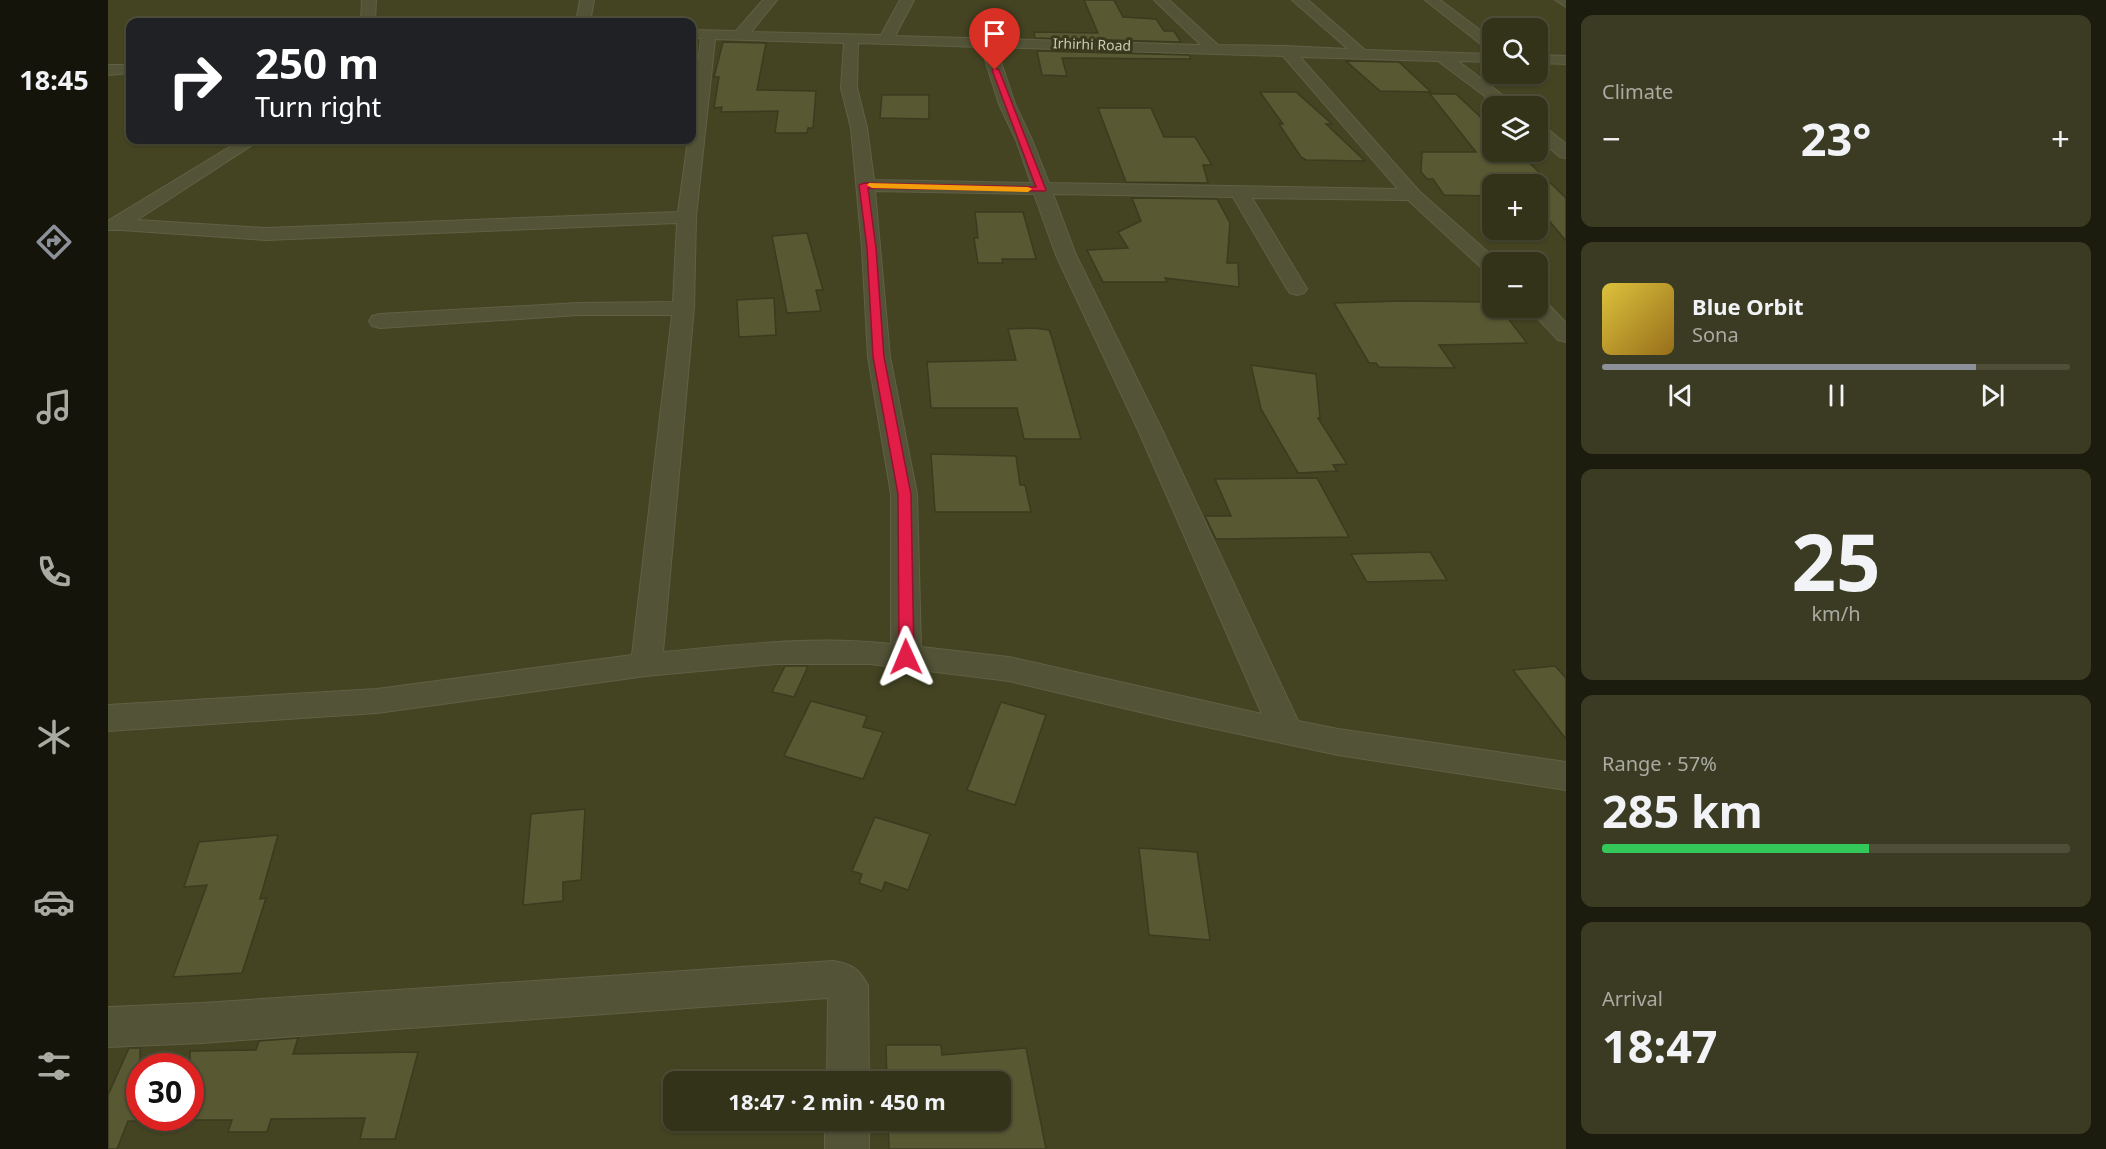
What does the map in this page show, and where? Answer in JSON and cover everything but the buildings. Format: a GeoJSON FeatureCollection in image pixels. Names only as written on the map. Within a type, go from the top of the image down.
{"type":"FeatureCollection","features":[{"type":"Feature","properties":{"kind":"street"},"geometry":{"type":"LineString","coordinates":[[368,18],[369,0]]}},
{"type":"Feature","properties":{"kind":"street"},"geometry":{"type":"LineString","coordinates":[[584,18],[587,0]]}},
{"type":"Feature","properties":{"kind":"street"},"geometry":{"type":"LineString","coordinates":[[741,34],[770,0]]}},
{"type":"Feature","properties":{"kind":"street"},"geometry":{"type":"LineString","coordinates":[[886,39],[907,0]]}},
{"type":"Feature","properties":{"kind":"street"},"geometry":{"type":"LineString","coordinates":[[1161,0],[1213,48]]}},
{"type":"Feature","properties":{"kind":"street"},"geometry":{"type":"LineString","coordinates":[[1299,0],[1360,53]]}},
{"type":"Feature","properties":{"kind":"street"},"geometry":{"type":"LineString","coordinates":[[1432,0],[1482,38]]}},
{"type":"Feature","properties":{"kind":"street"},"geometry":{"type":"LineString","coordinates":[[1562,0],[1566,3]]}},
{"type":"Feature","properties":{"kind":"street"},"geometry":{"type":"LineString","coordinates":[[696,90],[700,33]]}},
{"type":"Feature","properties":{"kind":"street","name":"Irhirhi Road"},"geometry":{"type":"LineString","coordinates":[[700,33],[1482,57]]}},
{"type":"Feature","properties":{"kind":"street"},"geometry":{"type":"LineString","coordinates":[[851,37],[849,88],[859,128],[872,248],[879,357],[904,494],[906,657]]}},
{"type":"Feature","properties":{"kind":"street"},"geometry":{"type":"LineString","coordinates":[[987,42],[1007,105],[1024,140],[1066,255],[1151,432],[1286,731]]}},
{"type":"Feature","properties":{"kind":"street"},"geometry":{"type":"LineString","coordinates":[[1286,50],[1413,195],[1482,258]]}},
{"type":"Feature","properties":{"kind":"street"},"geometry":{"type":"LineString","coordinates":[[1440,55],[1494,96]]}},
{"type":"Feature","properties":{"kind":"street"},"geometry":{"type":"LineString","coordinates":[[1548,59],[1566,60]]}},
{"type":"Feature","properties":{"kind":"street"},"geometry":{"type":"LineString","coordinates":[[108,70],[126,69]]}},
{"type":"Feature","properties":{"kind":"street"},"geometry":{"type":"LineString","coordinates":[[1548,138],[1566,153]]}},
{"type":"Feature","properties":{"kind":"street"},"geometry":{"type":"LineString","coordinates":[[113,227],[246,144]]}},
{"type":"Feature","properties":{"kind":"street"},"geometry":{"type":"LineString","coordinates":[[646,665],[683,308],[692,144]]}},
{"type":"Feature","properties":{"kind":"street"},"geometry":{"type":"LineString","coordinates":[[864,185],[1413,195]]}},
{"type":"Feature","properties":{"kind":"street"},"geometry":{"type":"LineString","coordinates":[[1240,193],[1297,289]]}},
{"type":"Feature","properties":{"kind":"street"},"geometry":{"type":"LineString","coordinates":[[113,227],[266,234],[687,217]]}},
{"type":"Feature","properties":{"kind":"street"},"geometry":{"type":"LineString","coordinates":[[380,321],[579,309],[683,308]]}},
{"type":"Feature","properties":{"kind":"street"},"geometry":{"type":"LineString","coordinates":[[1548,317],[1566,335]]}},
{"type":"Feature","properties":{"kind":"street"},"geometry":{"type":"LineString","coordinates":[[108,718],[377,701],[646,665],[776,653],[871,653],[1008,669],[1174,708],[1338,742],[1566,776]]}},
{"type":"Feature","properties":{"kind":"street"},"geometry":{"type":"LineString","coordinates":[[108,1027],[225,1022],[833,979],[843,981],[848,986],[848,1071]]}},
{"type":"Feature","properties":{"kind":"street"},"geometry":{"type":"LineString","coordinates":[[847,1131],[847,1149]]}},
{"type":"Feature","properties":{"kind":"slow traffic"},"geometry":{"type":"LineString","coordinates":[[872,185],[1028,189]]}},
{"type":"Feature","properties":{"kind":"route"},"geometry":{"type":"LineString","coordinates":[[906,657],[904,494],[879,357],[872,248],[864,185],[1042,190],[995,70]]}}]}
